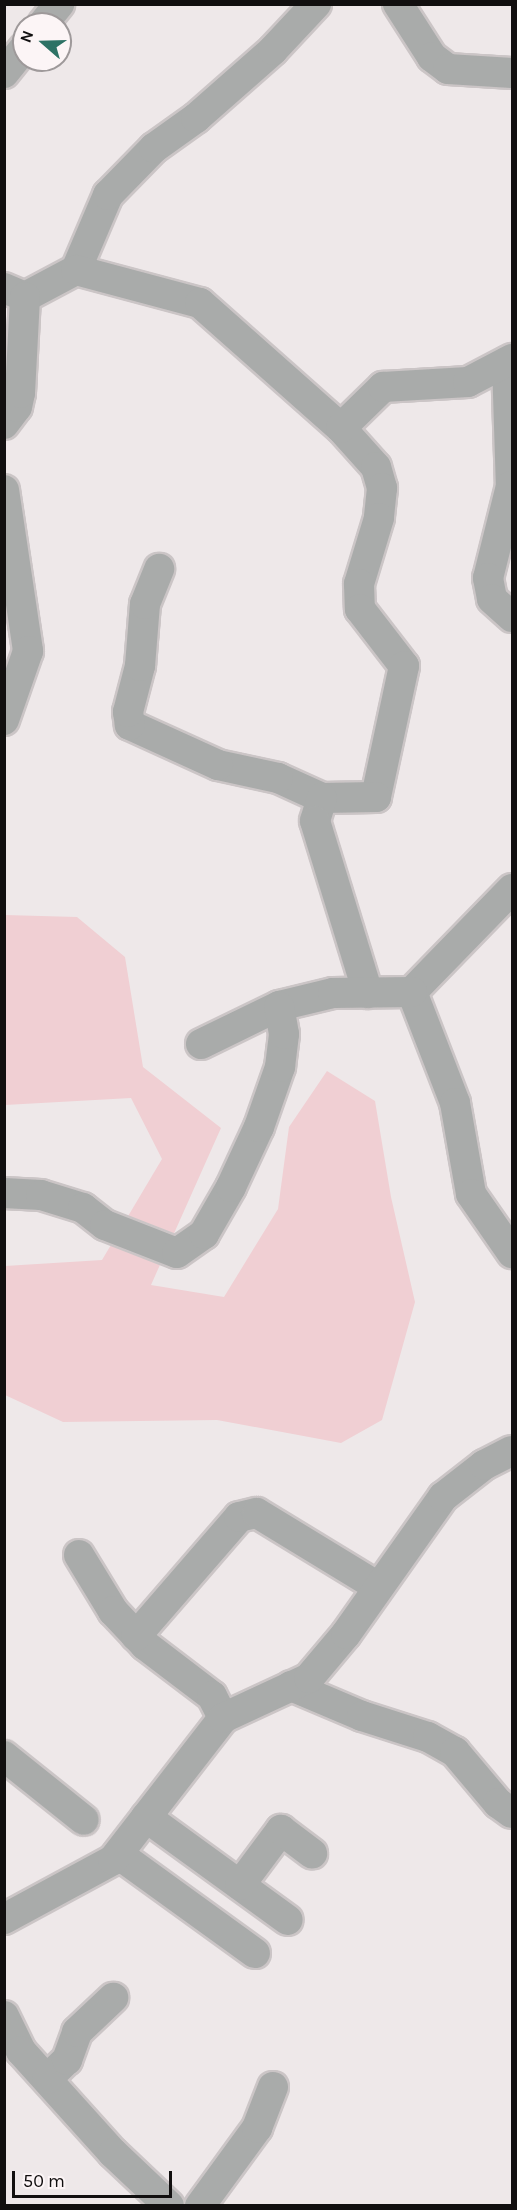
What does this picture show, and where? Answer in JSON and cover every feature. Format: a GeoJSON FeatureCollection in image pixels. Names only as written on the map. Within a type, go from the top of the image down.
{"type":"FeatureCollection","features":[{"type":"Feature","properties":{"kind":"street"},"geometry":{"type":"LineString","coordinates":[[76,270],[108,195],[154,148],[196,118],[273,50],[316,4]]}},
{"type":"Feature","properties":{"kind":"street"},"geometry":{"type":"LineString","coordinates":[[398,4],[432,57],[448,69],[513,73]]}},
{"type":"Feature","properties":{"kind":"street"},"geometry":{"type":"LineString","coordinates":[[4,424],[17,407],[20,393],[15,292],[76,270],[200,303],[341,428],[376,468],[382,488],[379,518],[359,584],[360,609],[404,666],[376,796],[322,798],[278,778],[218,765],[130,725],[128,712],[140,666],[145,604],[159,569]]}},
{"type":"Feature","properties":{"kind":"street"},"geometry":{"type":"LineString","coordinates":[[341,428],[383,387],[468,382],[510,361],[511,486],[488,578],[492,599],[513,617]]}},
{"type":"Feature","properties":{"kind":"street"},"geometry":{"type":"LineString","coordinates":[[4,490],[7,524],[28,651],[4,720]]}},
{"type":"Feature","properties":{"kind":"street"},"geometry":{"type":"LineString","coordinates":[[322,798],[315,821],[368,993]]}},
{"type":"Feature","properties":{"kind":"street"},"geometry":{"type":"LineString","coordinates":[[201,1044],[279,1006],[333,993],[412,993],[510,896]]}},
{"type":"Feature","properties":{"kind":"street"},"geometry":{"type":"LineString","coordinates":[[412,993],[455,1103],[471,1194],[513,1253]]}},
{"type":"Feature","properties":{"kind":"street"},"geometry":{"type":"LineString","coordinates":[[4,1193],[41,1195],[83,1208],[105,1224],[177,1253],[204,1234],[231,1187],[259,1127],[280,1067],[284,1034],[279,1006]]}},
{"type":"Feature","properties":{"kind":"street"},"geometry":{"type":"LineString","coordinates":[[4,1919],[118,1854],[223,1718],[309,1678],[346,1634],[443,1497],[484,1465],[513,1451]]}},
{"type":"Feature","properties":{"kind":"street"},"geometry":{"type":"LineString","coordinates":[[136,1636],[239,1517],[257,1513],[378,1587]]}},
{"type":"Feature","properties":{"kind":"street"},"geometry":{"type":"LineString","coordinates":[[79,1555],[113,1611],[136,1636],[212,1696],[223,1718]]}},
{"type":"Feature","properties":{"kind":"street"},"geometry":{"type":"LineString","coordinates":[[291,1686],[362,1716],[428,1737],[455,1752],[498,1803],[513,1813]]}},
{"type":"Feature","properties":{"kind":"street"},"geometry":{"type":"LineString","coordinates":[[4,1755],[84,1820]]}},
{"type":"Feature","properties":{"kind":"street"},"geometry":{"type":"LineString","coordinates":[[146,1817],[288,1920]]}},
{"type":"Feature","properties":{"kind":"street"},"geometry":{"type":"LineString","coordinates":[[202,1915],[281,1830],[312,1853]]}},
{"type":"Feature","properties":{"kind":"street"},"geometry":{"type":"LineString","coordinates":[[118,1854],[255,1953]]}},
{"type":"Feature","properties":{"kind":"street"},"geometry":{"type":"LineString","coordinates":[[47,2079],[67,2060],[78,2032],[113,1998]]}},
{"type":"Feature","properties":{"kind":"street"},"geometry":{"type":"LineString","coordinates":[[5,2018],[21,2051],[112,2153],[169,2205]]}},
{"type":"Feature","properties":{"kind":"street"},"geometry":{"type":"LineString","coordinates":[[200,2205],[257,2128],[273,2087]]}},
{"type":"Feature","properties":{"kind":"shaded area"},"geometry":{"type":"Polygon","coordinates":[[[5,915],[77,917],[125,957],[143,1067],[221,1128],[151,1285],[224,1297],[278,1209],[289,1127],[327,1071],[375,1101],[391,1197],[415,1302],[382,1420],[341,1443],[217,1420],[63,1422],[5,1395],[5,1266],[102,1260],[162,1159],[131,1098],[5,1105],[5,915]]]}}]}
